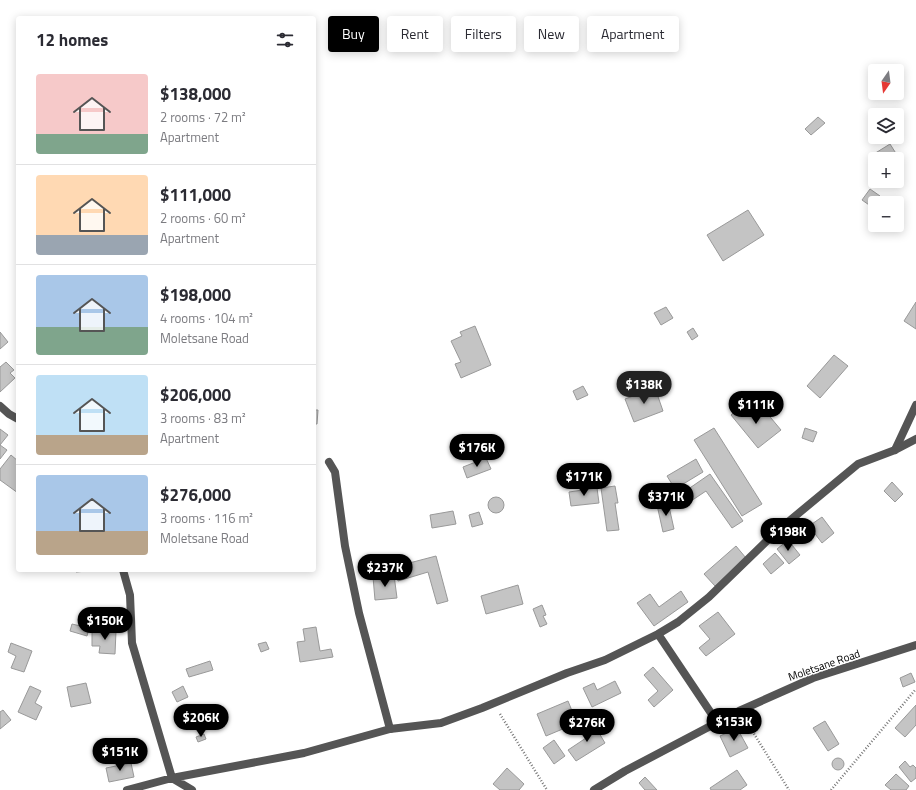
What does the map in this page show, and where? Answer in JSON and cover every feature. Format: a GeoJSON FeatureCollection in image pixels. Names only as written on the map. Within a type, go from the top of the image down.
{"type":"FeatureCollection","features":[{"type":"Feature","properties":{"kind":"street"},"geometry":{"type":"LineString","coordinates":[[895,450],[916,405]]}},
{"type":"Feature","properties":{"kind":"street"},"geometry":{"type":"LineString","coordinates":[[0,406],[16,418]]}},
{"type":"Feature","properties":{"kind":"street"},"geometry":{"type":"LineString","coordinates":[[127,790],[172,778],[304,753],[390,729],[441,723],[494,704],[567,673],[605,660],[658,634],[678,622],[709,597],[776,532],[858,464],[895,450],[916,439]]}},
{"type":"Feature","properties":{"kind":"street"},"geometry":{"type":"LineString","coordinates":[[329,462],[335,472],[345,546],[359,613],[390,729]]}},
{"type":"Feature","properties":{"kind":"street"},"geometry":{"type":"LineString","coordinates":[[124,572],[130,595],[132,643],[172,778],[192,790]]}},
{"type":"Feature","properties":{"kind":"street"},"geometry":{"type":"LineString","coordinates":[[658,634],[717,722]]}},
{"type":"Feature","properties":{"kind":"street","name":"Moletsane Road"},"geometry":{"type":"LineString","coordinates":[[594,790],[625,771],[739,711],[813,678],[916,645]]}},
{"type":"Feature","properties":{"kind":"path"},"geometry":{"type":"LineString","coordinates":[[831,790],[916,689]]}},
{"type":"Feature","properties":{"kind":"path"},"geometry":{"type":"LineString","coordinates":[[494,704],[547,790]]}},
{"type":"Feature","properties":{"kind":"path"},"geometry":{"type":"LineString","coordinates":[[739,711],[789,790]]}},
{"type":"Feature","properties":{"kind":"building"},"geometry":{"type":"Polygon","coordinates":[[[818,117],[825,123],[811,135],[805,129],[818,117]]]}},
{"type":"Feature","properties":{"kind":"building"},"geometry":{"type":"Polygon","coordinates":[[[890,144],[895,152],[877,152],[890,144]]]}},
{"type":"Feature","properties":{"kind":"building"},"geometry":{"type":"Polygon","coordinates":[[[870,189],[880,196],[868,196],[868,204],[862,200],[870,189]]]}},
{"type":"Feature","properties":{"kind":"building"},"geometry":{"type":"Polygon","coordinates":[[[748,210],[764,235],[723,261],[707,235],[748,210]]]}},
{"type":"Feature","properties":{"kind":"building"},"geometry":{"type":"Polygon","coordinates":[[[916,302],[916,329],[904,321],[916,302]]]}},
{"type":"Feature","properties":{"kind":"building"},"geometry":{"type":"Polygon","coordinates":[[[666,307],[673,318],[661,325],[654,313],[666,307]]]}},
{"type":"Feature","properties":{"kind":"building"},"geometry":{"type":"Polygon","coordinates":[[[475,326],[491,365],[461,378],[455,364],[461,362],[451,341],[462,336],[460,332],[475,326]]]}},
{"type":"Feature","properties":{"kind":"building"},"geometry":{"type":"Polygon","coordinates":[[[693,328],[698,336],[692,340],[687,332],[693,328]]]}},
{"type":"Feature","properties":{"kind":"building"},"geometry":{"type":"Polygon","coordinates":[[[0,332],[8,342],[0,349],[0,332]]]}},
{"type":"Feature","properties":{"kind":"building"},"geometry":{"type":"Polygon","coordinates":[[[834,355],[848,366],[820,398],[807,386],[834,355]]]}},
{"type":"Feature","properties":{"kind":"building"},"geometry":{"type":"Polygon","coordinates":[[[6,362],[14,370],[10,373],[15,378],[0,392],[0,367],[6,362]]]}},
{"type":"Feature","properties":{"kind":"building"},"geometry":{"type":"Polygon","coordinates":[[[583,386],[588,395],[577,400],[573,391],[583,386]]]}},
{"type":"Feature","properties":{"kind":"building"},"geometry":{"type":"Polygon","coordinates":[[[655,388],[663,411],[634,422],[625,399],[655,388]]]}},
{"type":"Feature","properties":{"kind":"building"},"geometry":{"type":"Polygon","coordinates":[[[743,405],[750,414],[761,406],[781,430],[758,448],[731,415],[743,405]]]}},
{"type":"Feature","properties":{"kind":"building"},"geometry":{"type":"Polygon","coordinates":[[[316,410],[318,410],[317,424],[316,410]]]}},
{"type":"Feature","properties":{"kind":"building"},"geometry":{"type":"Polygon","coordinates":[[[714,428],[762,504],[742,516],[694,440],[714,428]]]}},
{"type":"Feature","properties":{"kind":"building"},"geometry":{"type":"Polygon","coordinates":[[[805,428],[817,432],[813,442],[802,438],[805,428]]]}},
{"type":"Feature","properties":{"kind":"building"},"geometry":{"type":"Polygon","coordinates":[[[0,429],[8,435],[0,445],[0,429]]]}},
{"type":"Feature","properties":{"kind":"building"},"geometry":{"type":"Polygon","coordinates":[[[0,445],[7,450],[0,459],[0,445]]]}},
{"type":"Feature","properties":{"kind":"building"},"geometry":{"type":"Polygon","coordinates":[[[11,455],[16,459],[16,492],[0,480],[0,469],[11,455]]]}},
{"type":"Feature","properties":{"kind":"building"},"geometry":{"type":"Polygon","coordinates":[[[486,458],[491,469],[467,478],[463,467],[486,458]]]}},
{"type":"Feature","properties":{"kind":"building"},"geometry":{"type":"Polygon","coordinates":[[[696,459],[703,472],[675,489],[667,476],[696,459]]]}},
{"type":"Feature","properties":{"kind":"building"},"geometry":{"type":"Polygon","coordinates":[[[710,474],[743,521],[732,528],[706,491],[691,501],[684,492],[710,474]]]}},
{"type":"Feature","properties":{"kind":"building"},"geometry":{"type":"Polygon","coordinates":[[[892,482],[903,494],[895,502],[884,491],[892,482]]]}},
{"type":"Feature","properties":{"kind":"building"},"geometry":{"type":"Polygon","coordinates":[[[615,486],[618,503],[615,503],[619,530],[607,531],[601,488],[615,486]]]}},
{"type":"Feature","properties":{"kind":"building"},"geometry":{"type":"Polygon","coordinates":[[[597,488],[599,503],[571,506],[569,492],[597,488]]]}},
{"type":"Feature","properties":{"kind":"building"},"geometry":{"type":"Polygon","coordinates":[[[493,497],[499,497],[504,502],[502,511],[499,513],[493,513],[488,508],[488,502],[493,497]]]}},
{"type":"Feature","properties":{"kind":"building"},"geometry":{"type":"Polygon","coordinates":[[[668,502],[674,529],[663,532],[657,505],[668,502]]]}},
{"type":"Feature","properties":{"kind":"building"},"geometry":{"type":"Polygon","coordinates":[[[453,511],[456,524],[432,528],[430,515],[453,511]]]}},
{"type":"Feature","properties":{"kind":"building"},"geometry":{"type":"Polygon","coordinates":[[[479,512],[483,524],[472,527],[469,515],[479,512]]]}},
{"type":"Feature","properties":{"kind":"building"},"geometry":{"type":"Polygon","coordinates":[[[822,517],[834,533],[822,543],[809,526],[822,517]]]}},
{"type":"Feature","properties":{"kind":"building"},"geometry":{"type":"Polygon","coordinates":[[[788,540],[800,555],[789,564],[777,549],[788,540]]]}},
{"type":"Feature","properties":{"kind":"building"},"geometry":{"type":"Polygon","coordinates":[[[736,546],[746,558],[715,586],[704,574],[736,546]]]}},
{"type":"Feature","properties":{"kind":"building"},"geometry":{"type":"Polygon","coordinates":[[[775,553],[784,563],[771,574],[763,564],[775,553]]]}},
{"type":"Feature","properties":{"kind":"building"},"geometry":{"type":"Polygon","coordinates":[[[436,556],[448,601],[437,604],[428,572],[398,581],[394,567],[436,556]]]}},
{"type":"Feature","properties":{"kind":"building"},"geometry":{"type":"Polygon","coordinates":[[[394,575],[397,598],[375,600],[373,577],[394,575]]]}},
{"type":"Feature","properties":{"kind":"building"},"geometry":{"type":"Polygon","coordinates":[[[518,585],[523,604],[486,614],[481,596],[518,585]]]}},
{"type":"Feature","properties":{"kind":"building"},"geometry":{"type":"Polygon","coordinates":[[[681,591],[688,602],[654,626],[637,603],[650,594],[659,607],[681,591]]]}},
{"type":"Feature","properties":{"kind":"building"},"geometry":{"type":"Polygon","coordinates":[[[542,605],[546,615],[543,616],[547,624],[540,627],[533,609],[542,605]]]}},
{"type":"Feature","properties":{"kind":"building"},"geometry":{"type":"Polygon","coordinates":[[[718,612],[735,634],[706,656],[699,648],[710,639],[699,626],[718,612]]]}},
{"type":"Feature","properties":{"kind":"building"},"geometry":{"type":"Polygon","coordinates":[[[72,624],[89,628],[87,636],[70,631],[72,624]]]}},
{"type":"Feature","properties":{"kind":"building"},"geometry":{"type":"Polygon","coordinates":[[[316,627],[320,651],[331,649],[333,657],[300,662],[297,642],[305,641],[303,629],[316,627]]]}},
{"type":"Feature","properties":{"kind":"building"},"geometry":{"type":"Polygon","coordinates":[[[92,631],[116,631],[115,654],[99,653],[100,646],[92,646],[92,631]]]}},
{"type":"Feature","properties":{"kind":"building"},"geometry":{"type":"Polygon","coordinates":[[[266,642],[269,649],[261,652],[258,644],[266,642]]]}},
{"type":"Feature","properties":{"kind":"building"},"geometry":{"type":"Polygon","coordinates":[[[11,643],[32,651],[24,672],[11,668],[16,656],[8,652],[11,643]]]}},
{"type":"Feature","properties":{"kind":"building"},"geometry":{"type":"Polygon","coordinates":[[[210,661],[213,670],[189,677],[186,669],[210,661]]]}},
{"type":"Feature","properties":{"kind":"building"},"geometry":{"type":"Polygon","coordinates":[[[653,667],[673,690],[654,707],[648,700],[658,691],[644,675],[653,667]]]}},
{"type":"Feature","properties":{"kind":"building"},"geometry":{"type":"Polygon","coordinates":[[[911,673],[915,682],[903,687],[900,678],[911,673]]]}},
{"type":"Feature","properties":{"kind":"building"},"geometry":{"type":"Polygon","coordinates":[[[615,681],[621,693],[592,707],[583,688],[594,683],[597,690],[615,681]]]}},
{"type":"Feature","properties":{"kind":"building"},"geometry":{"type":"Polygon","coordinates":[[[86,683],[91,703],[71,707],[67,687],[86,683]]]}},
{"type":"Feature","properties":{"kind":"building"},"geometry":{"type":"Polygon","coordinates":[[[30,686],[41,691],[35,703],[42,707],[36,720],[18,712],[30,686]]]}},
{"type":"Feature","properties":{"kind":"building"},"geometry":{"type":"Polygon","coordinates":[[[183,686],[188,697],[177,702],[172,692],[183,686]]]}},
{"type":"Feature","properties":{"kind":"building"},"geometry":{"type":"Polygon","coordinates":[[[568,701],[577,723],[546,736],[537,714],[568,701]]]}},
{"type":"Feature","properties":{"kind":"building"},"geometry":{"type":"Polygon","coordinates":[[[916,705],[916,725],[905,737],[895,728],[916,705]]]}},
{"type":"Feature","properties":{"kind":"building"},"geometry":{"type":"Polygon","coordinates":[[[193,706],[197,708],[199,712],[197,716],[193,718],[189,716],[187,712],[189,708],[193,706]]]}},
{"type":"Feature","properties":{"kind":"building"},"geometry":{"type":"Polygon","coordinates":[[[3,710],[11,720],[0,729],[0,712],[3,710]]]}},
{"type":"Feature","properties":{"kind":"building"},"geometry":{"type":"Polygon","coordinates":[[[825,721],[839,744],[828,751],[813,728],[825,721]]]}},
{"type":"Feature","properties":{"kind":"building"},"geometry":{"type":"Polygon","coordinates":[[[593,723],[605,743],[576,761],[568,750],[586,738],[581,731],[593,723]]]}},
{"type":"Feature","properties":{"kind":"building"},"geometry":{"type":"Polygon","coordinates":[[[737,728],[748,748],[730,757],[720,736],[737,728]]]}},
{"type":"Feature","properties":{"kind":"building"},"geometry":{"type":"Polygon","coordinates":[[[204,734],[206,739],[198,742],[196,737],[204,734]]]}},
{"type":"Feature","properties":{"kind":"building"},"geometry":{"type":"Polygon","coordinates":[[[554,740],[565,756],[554,764],[543,748],[554,740]]]}},
{"type":"Feature","properties":{"kind":"building"},"geometry":{"type":"Polygon","coordinates":[[[838,758],[842,760],[844,764],[842,768],[838,770],[834,768],[832,764],[834,760],[838,758]]]}},
{"type":"Feature","properties":{"kind":"building"},"geometry":{"type":"Polygon","coordinates":[[[905,761],[910,767],[913,765],[916,768],[916,778],[911,782],[899,767],[905,761]]]}},
{"type":"Feature","properties":{"kind":"building"},"geometry":{"type":"Polygon","coordinates":[[[131,763],[134,777],[109,782],[106,768],[131,763]]]}},
{"type":"Feature","properties":{"kind":"building"},"geometry":{"type":"Polygon","coordinates":[[[507,768],[524,784],[519,790],[500,790],[493,784],[507,768]]]}},
{"type":"Feature","properties":{"kind":"building"},"geometry":{"type":"Polygon","coordinates":[[[737,770],[747,785],[740,790],[711,790],[710,788],[737,770]]]}},
{"type":"Feature","properties":{"kind":"building"},"geometry":{"type":"Polygon","coordinates":[[[896,774],[909,786],[906,790],[891,790],[885,785],[896,774]]]}},
{"type":"Feature","properties":{"kind":"building"},"geometry":{"type":"Polygon","coordinates":[[[645,777],[657,790],[645,790],[639,783],[645,777]]]}}]}
